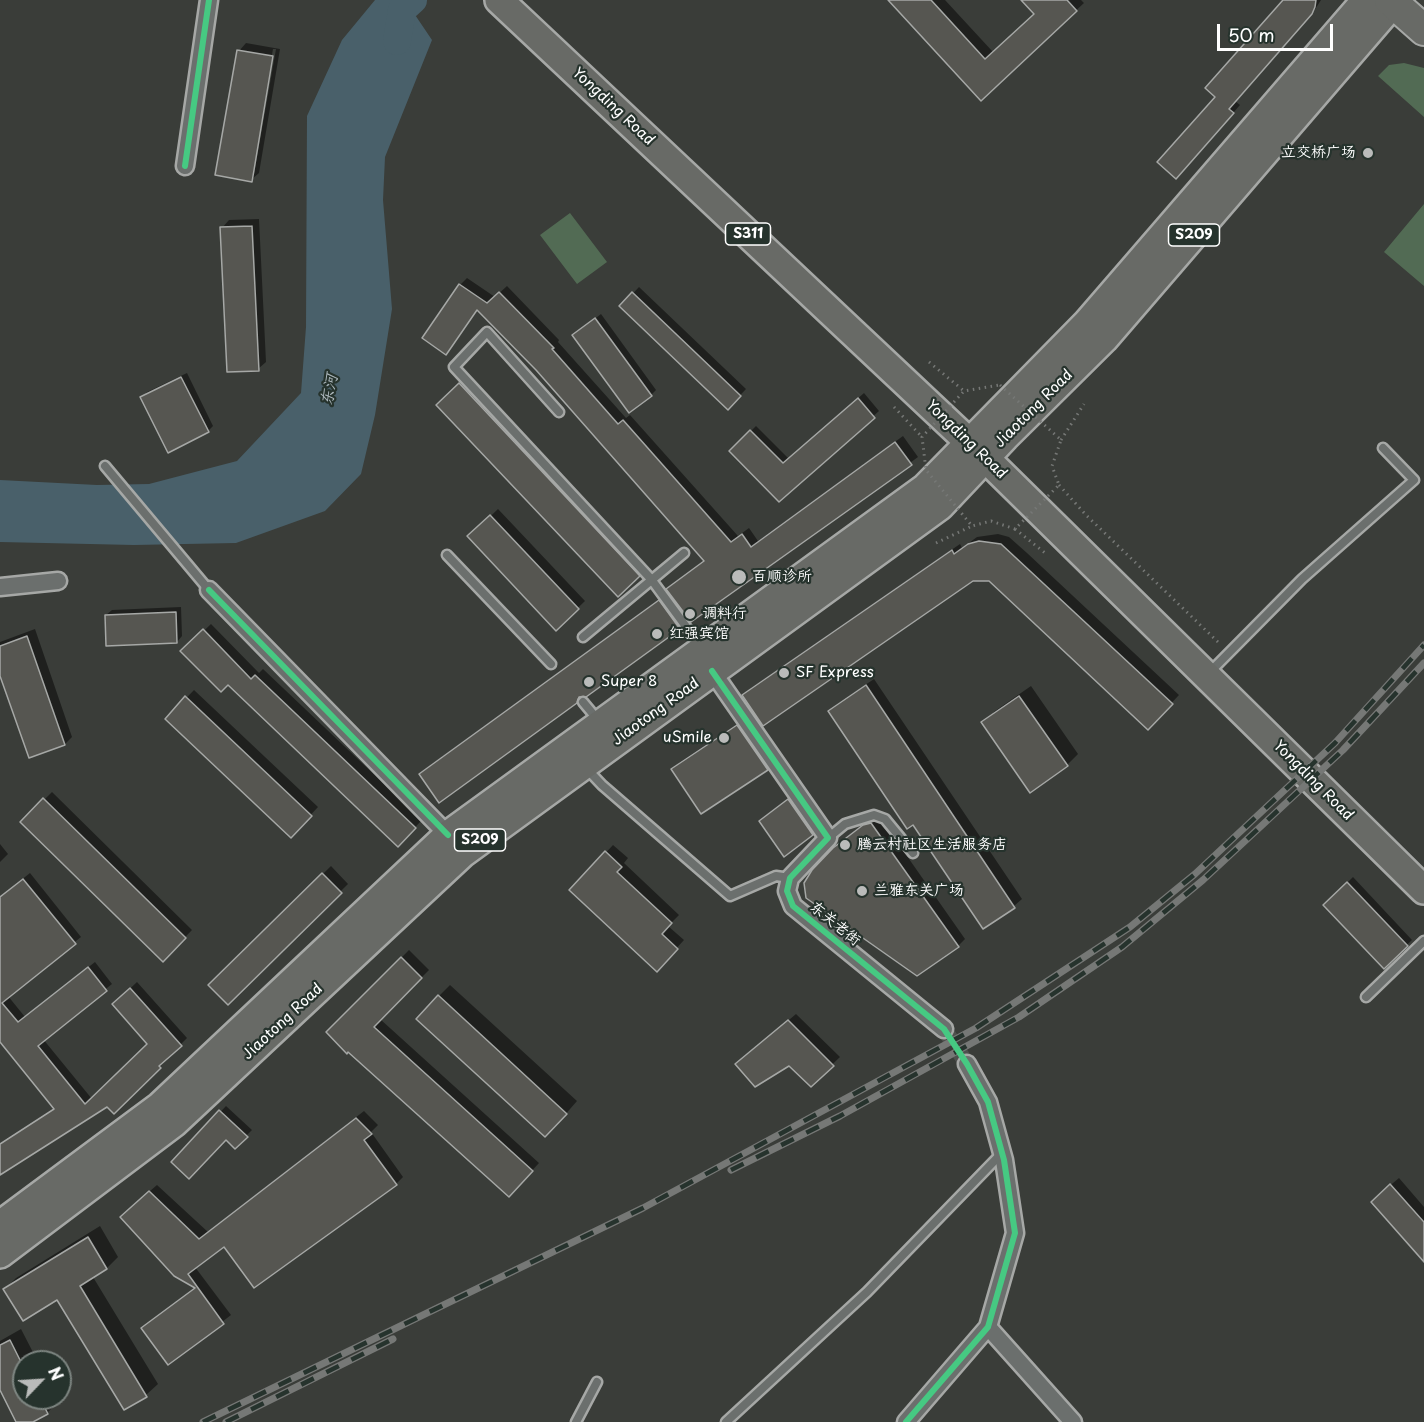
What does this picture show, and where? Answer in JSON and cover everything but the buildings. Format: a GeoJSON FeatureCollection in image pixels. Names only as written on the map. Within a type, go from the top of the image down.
{"type":"FeatureCollection","features":[{"type":"Feature","properties":{"kind":"highway"},"geometry":{"type":"LineString","coordinates":[[1386,1],[1424,30]]}},
{"type":"Feature","properties":{"kind":"main road","name":"Yongding Road"},"geometry":{"type":"LineString","coordinates":[[499,0],[978,451],[1424,890]]}},
{"type":"Feature","properties":{"kind":"main road","name":"Jiaotong Road"},"geometry":{"type":"LineString","coordinates":[[0,1254],[174,1123],[463,853],[583,765],[708,660],[925,488],[978,451],[1005,437],[1104,339],[1386,1]]}},
{"type":"Feature","properties":{"kind":"main road","name":"Jiaotong Road"},"geometry":{"type":"LineString","coordinates":[[0,1224],[160,1106],[448,835],[601,723],[708,660]]}},
{"type":"Feature","properties":{"kind":"street"},"geometry":{"type":"LineString","coordinates":[[185,166],[209,0]]}},
{"type":"Feature","properties":{"kind":"street"},"geometry":{"type":"LineString","coordinates":[[0,587],[58,581]]}},
{"type":"Feature","properties":{"kind":"street"},"geometry":{"type":"LineString","coordinates":[[209,590],[448,835]]}},
{"type":"Feature","properties":{"kind":"street"},"geometry":{"type":"LineString","coordinates":[[708,660],[828,838],[790,878]]}},
{"type":"Feature","properties":{"kind":"street","name":"东关老街"},"geometry":{"type":"LineString","coordinates":[[790,878],[787,891],[793,906],[944,1029]]}},
{"type":"Feature","properties":{"kind":"street"},"geometry":{"type":"LineString","coordinates":[[906,1422],[988,1327],[1016,1233],[1002,1153],[988,1102],[967,1064]]}},
{"type":"Feature","properties":{"kind":"street"},"geometry":{"type":"LineString","coordinates":[[988,1327],[1073,1422]]}},
{"type":"Feature","properties":{"kind":"lane"},"geometry":{"type":"LineString","coordinates":[[559,412],[487,332],[454,368],[651,579],[708,660]]}},
{"type":"Feature","properties":{"kind":"lane"},"geometry":{"type":"LineString","coordinates":[[1207,676],[1302,579],[1414,480],[1383,448]]}},
{"type":"Feature","properties":{"kind":"lane"},"geometry":{"type":"LineString","coordinates":[[105,466],[209,590]]}},
{"type":"Feature","properties":{"kind":"lane"},"geometry":{"type":"LineString","coordinates":[[583,637],[684,553]]}},
{"type":"Feature","properties":{"kind":"lane"},"geometry":{"type":"LineString","coordinates":[[447,555],[551,664]]}},
{"type":"Feature","properties":{"kind":"lane"},"geometry":{"type":"LineString","coordinates":[[583,702],[601,723]]}},
{"type":"Feature","properties":{"kind":"lane"},"geometry":{"type":"LineString","coordinates":[[583,765],[602,785],[730,896],[776,876],[790,878]]}},
{"type":"Feature","properties":{"kind":"lane"},"geometry":{"type":"LineString","coordinates":[[828,838],[845,824],[874,815],[885,819],[913,853]]}},
{"type":"Feature","properties":{"kind":"lane"},"geometry":{"type":"LineString","coordinates":[[1366,997],[1424,940]]}},
{"type":"Feature","properties":{"kind":"lane"},"geometry":{"type":"LineString","coordinates":[[726,1422],[867,1292],[1002,1153]]}},
{"type":"Feature","properties":{"kind":"lane"},"geometry":{"type":"LineString","coordinates":[[576,1422],[597,1382]]}},
{"type":"Feature","properties":{"kind":"path"},"geometry":{"type":"LineString","coordinates":[[929,362],[964,391]]}},
{"type":"Feature","properties":{"kind":"path"},"geometry":{"type":"LineString","coordinates":[[922,437],[964,391],[1000,385],[1061,440]]}},
{"type":"Feature","properties":{"kind":"path"},"geometry":{"type":"LineString","coordinates":[[1084,404],[1061,440],[1052,466],[1059,486],[1219,643]]}},
{"type":"Feature","properties":{"kind":"path"},"geometry":{"type":"LineString","coordinates":[[894,407],[922,437],[926,470],[972,526]]}},
{"type":"Feature","properties":{"kind":"path"},"geometry":{"type":"LineString","coordinates":[[1015,530],[1059,486]]}},
{"type":"Feature","properties":{"kind":"path"},"geometry":{"type":"LineString","coordinates":[[936,543],[972,526],[991,521],[1015,530],[1045,553]]}},
{"type":"Feature","properties":{"kind":"green space"},"geometry":{"type":"Polygon","coordinates":[[[1404,63],[1424,68],[1424,117],[1378,76],[1389,65],[1404,63]]]}},
{"type":"Feature","properties":{"kind":"green space"},"geometry":{"type":"Polygon","coordinates":[[[1424,204],[1424,286],[1384,252],[1424,204]]]}},
{"type":"Feature","properties":{"kind":"green space"},"geometry":{"type":"Polygon","coordinates":[[[570,213],[607,262],[577,284],[540,235],[570,213]]]}},
{"type":"Feature","properties":{"kind":"water"},"geometry":{"type":"Polygon","coordinates":[[[375,0],[405,0],[432,40],[385,157],[383,200],[392,309],[375,415],[361,474],[325,511],[236,543],[134,545],[0,542],[0,480],[97,485],[149,484],[237,461],[301,393],[306,327],[307,116],[342,40],[375,0]]]}},
{"type":"Feature","properties":{"kind":"waterway","name":"东河"},"geometry":{"type":"LineString","coordinates":[[397,41],[402,10],[413,0]]}},
{"type":"Feature","properties":{"kind":"tunnel"},"geometry":{"type":"LineString","coordinates":[[944,1029],[967,1064]]}},
{"type":"Feature","properties":{"kind":"railway"},"geometry":{"type":"LineString","coordinates":[[203,1422],[643,1208],[976,1028],[1130,927],[1195,874],[1335,743],[1424,645]]}},
{"type":"Feature","properties":{"kind":"railway"},"geometry":{"type":"LineString","coordinates":[[731,1170],[840,1116],[1019,1017],[1122,947],[1203,880],[1343,750],[1424,663]]}},
{"type":"Feature","properties":{"kind":"railway"},"geometry":{"type":"LineString","coordinates":[[226,1422],[393,1339]]}},
{"type":"Feature","properties":{"kind":"cycle path"},"geometry":{"type":"LineString","coordinates":[[185,166],[209,0]]}},
{"type":"Feature","properties":{"kind":"cycle path"},"geometry":{"type":"LineString","coordinates":[[209,590],[448,835]]}},
{"type":"Feature","properties":{"kind":"cycle path"},"geometry":{"type":"LineString","coordinates":[[712,671],[828,838],[790,878],[787,891],[793,906],[944,1029],[988,1102],[1004,1160],[1015,1233],[988,1327],[906,1422]]}},
{"type":"Feature","properties":{"kind":"place","name":"立交桥广场"},"geometry":{"type":"Point","coordinates":[1368,153]}},
{"type":"Feature","properties":{"kind":"place","name":"百顺诊所"},"geometry":{"type":"Point","coordinates":[739,577]}},
{"type":"Feature","properties":{"kind":"place","name":"调料行"},"geometry":{"type":"Point","coordinates":[690,614]}},
{"type":"Feature","properties":{"kind":"place","name":"红强宾馆"},"geometry":{"type":"Point","coordinates":[657,634]}},
{"type":"Feature","properties":{"kind":"place","name":"SF Express"},"geometry":{"type":"Point","coordinates":[784,673]}},
{"type":"Feature","properties":{"kind":"place","name":"Super 8"},"geometry":{"type":"Point","coordinates":[589,682]}},
{"type":"Feature","properties":{"kind":"place","name":"uSmile"},"geometry":{"type":"Point","coordinates":[724,738]}},
{"type":"Feature","properties":{"kind":"place","name":"腾云村社区生活服务店"},"geometry":{"type":"Point","coordinates":[845,845]}},
{"type":"Feature","properties":{"kind":"place","name":"兰雅东关广场"},"geometry":{"type":"Point","coordinates":[862,891]}}]}
